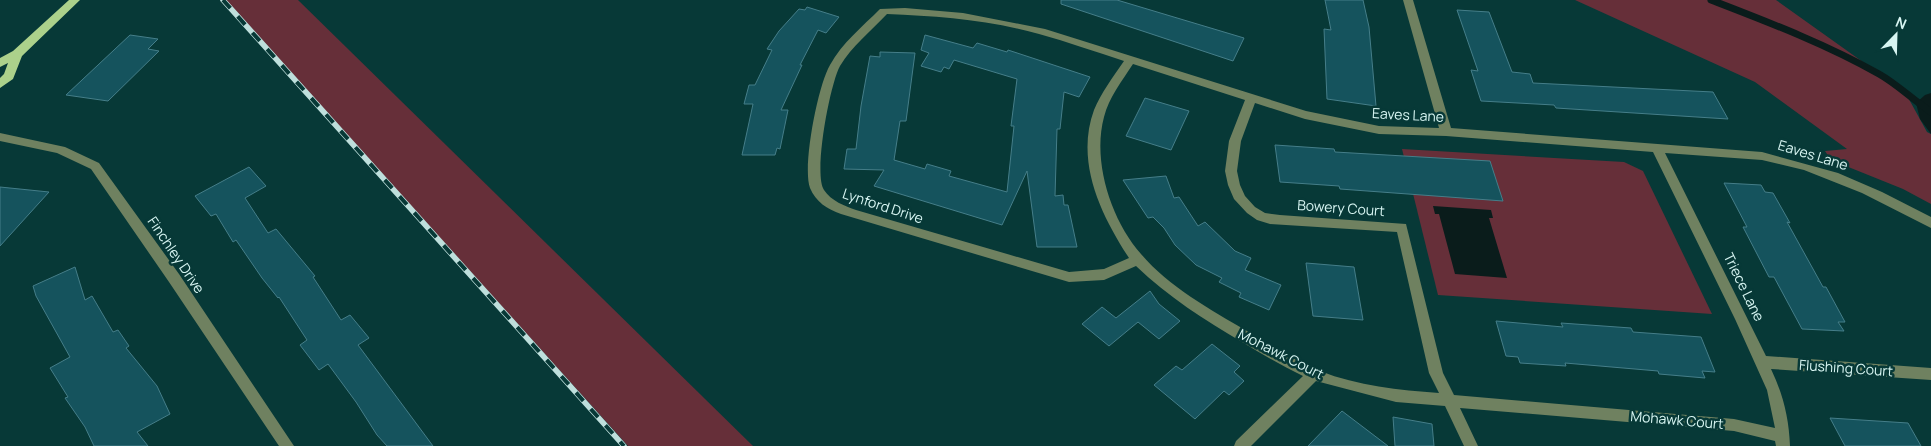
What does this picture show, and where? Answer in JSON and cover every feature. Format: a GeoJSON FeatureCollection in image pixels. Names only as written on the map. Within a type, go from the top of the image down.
{"type":"FeatureCollection","features":[{"type":"Feature","properties":{"kind":"main road"},"geometry":{"type":"LineString","coordinates":[[0,63],[17,54],[75,0]]}},
{"type":"Feature","properties":{"kind":"main road"},"geometry":{"type":"LineString","coordinates":[[0,84],[9,76],[17,54]]}},
{"type":"Feature","properties":{"kind":"street"},"geometry":{"type":"LineString","coordinates":[[1408,0],[1446,132]]}},
{"type":"Feature","properties":{"kind":"street","name":"Eaves Lane"},"geometry":{"type":"LineString","coordinates":[[884,6],[1005,22],[1041,31],[1305,115],[1380,130],[1446,132],[1762,156],[1843,179],[1878,194],[1931,223]]}},
{"type":"Feature","properties":{"kind":"street","name":"Lynford Drive"},"geometry":{"type":"LineString","coordinates":[[884,6],[831,73],[826,88],[812,181],[820,195],[834,206],[854,214],[1069,277],[1091,278],[1111,274],[1124,269],[1137,258]]}},
{"type":"Feature","properties":{"kind":"street","name":"Mohawk Court"},"geometry":{"type":"LineString","coordinates":[[1130,60],[1099,114],[1095,132],[1094,156],[1097,184],[1105,207],[1137,258],[1175,292],[1277,356],[1314,374],[1352,386],[1396,396],[1734,425],[1783,441]]}},
{"type":"Feature","properties":{"kind":"street","name":"Bowery Court"},"geometry":{"type":"LineString","coordinates":[[1252,98],[1236,135],[1232,156],[1232,177],[1242,203],[1260,216],[1267,218],[1402,227],[1436,373],[1450,401]]}},
{"type":"Feature","properties":{"kind":"street","name":"Finchley Drive"},"geometry":{"type":"LineString","coordinates":[[0,137],[52,146],[81,157],[95,166],[169,271],[287,446]]}},
{"type":"Feature","properties":{"kind":"street","name":"Triece Lane"},"geometry":{"type":"LineString","coordinates":[[1657,148],[1734,301],[1762,362],[1774,390],[1782,420],[1783,441]]}},
{"type":"Feature","properties":{"kind":"street","name":"Flushing Court"},"geometry":{"type":"LineString","coordinates":[[1762,362],[1931,374]]}},
{"type":"Feature","properties":{"kind":"street"},"geometry":{"type":"LineString","coordinates":[[1241,446],[1314,374]]}},
{"type":"Feature","properties":{"kind":"street"},"geometry":{"type":"LineString","coordinates":[[1450,401],[1471,446]]}},
{"type":"Feature","properties":{"kind":"shaded area"},"geometry":{"type":"Polygon","coordinates":[[[225,0],[298,0],[753,446],[628,446],[225,0]]]}},
{"type":"Feature","properties":{"kind":"shaded area"},"geometry":{"type":"Polygon","coordinates":[[[1575,0],[1776,0],[1905,92],[1927,132],[1931,134],[1931,204],[1903,189],[1831,160],[1825,151],[1847,149],[1755,82],[1575,0]]]}},
{"type":"Feature","properties":{"kind":"shaded area"},"geometry":{"type":"Polygon","coordinates":[[[1931,93],[1931,134],[1920,119],[1916,103],[1925,95],[1931,93]]]}},
{"type":"Feature","properties":{"kind":"shaded area"},"geometry":{"type":"Polygon","coordinates":[[[1402,149],[1624,162],[1643,171],[1712,314],[1438,295],[1402,149]]]}},
{"type":"Feature","properties":{"kind":"shaded area"},"geometry":{"type":"Polygon","coordinates":[[[1433,206],[1491,210],[1493,218],[1489,218],[1507,278],[1455,274],[1439,214],[1435,214],[1433,206]]]}},
{"type":"Feature","properties":{"kind":"building"},"geometry":{"type":"Polygon","coordinates":[[[1061,0],[1117,0],[1244,38],[1233,61],[1061,4],[1061,0]]]}},
{"type":"Feature","properties":{"kind":"building"},"geometry":{"type":"Polygon","coordinates":[[[1325,0],[1363,0],[1369,27],[1376,106],[1327,99],[1324,29],[1331,30],[1325,0]]]}},
{"type":"Feature","properties":{"kind":"building"},"geometry":{"type":"Polygon","coordinates":[[[807,7],[839,17],[826,33],[818,30],[800,65],[802,65],[781,110],[788,110],[780,149],[777,148],[775,155],[742,155],[753,104],[744,104],[749,85],[755,85],[772,50],[767,49],[779,31],[799,9],[805,10],[807,7]]]}},
{"type":"Feature","properties":{"kind":"building"},"geometry":{"type":"Polygon","coordinates":[[[1457,10],[1489,12],[1512,72],[1530,74],[1533,83],[1713,92],[1728,119],[1556,108],[1554,105],[1481,101],[1471,70],[1478,71],[1457,10]]]}},
{"type":"Feature","properties":{"kind":"building"},"geometry":{"type":"Polygon","coordinates":[[[130,35],[158,39],[148,49],[159,51],[108,101],[66,95],[130,35]]]}},
{"type":"Feature","properties":{"kind":"building"},"geometry":{"type":"Polygon","coordinates":[[[925,35],[973,48],[977,43],[1007,52],[1008,50],[1090,77],[1079,97],[1064,92],[1060,129],[1057,129],[1055,196],[1063,195],[1064,205],[1068,205],[1077,247],[1037,247],[1027,171],[1002,225],[874,186],[884,170],[844,169],[847,149],[856,149],[870,56],[880,57],[880,52],[915,53],[906,121],[900,121],[894,160],[925,169],[927,164],[951,171],[949,176],[1007,192],[1014,126],[1011,126],[1017,79],[954,60],[949,69],[944,67],[941,72],[921,66],[929,53],[921,50],[925,35]]]}},
{"type":"Feature","properties":{"kind":"building"},"geometry":{"type":"Polygon","coordinates":[[[1145,98],[1189,111],[1171,150],[1126,136],[1145,98]]]}},
{"type":"Feature","properties":{"kind":"building"},"geometry":{"type":"Polygon","coordinates":[[[1275,145],[1334,149],[1335,152],[1490,161],[1503,201],[1340,189],[1339,186],[1280,182],[1275,145]]]}},
{"type":"Feature","properties":{"kind":"building"},"geometry":{"type":"Polygon","coordinates":[[[249,167],[266,186],[245,198],[268,233],[276,229],[315,276],[313,277],[341,320],[350,315],[369,338],[358,345],[433,446],[387,446],[377,435],[328,364],[319,370],[300,345],[307,340],[279,297],[262,278],[236,240],[233,242],[216,214],[211,216],[195,196],[249,167]]]}},
{"type":"Feature","properties":{"kind":"building"},"geometry":{"type":"Polygon","coordinates":[[[1166,176],[1174,198],[1179,197],[1198,226],[1205,222],[1235,251],[1251,258],[1245,270],[1281,285],[1269,310],[1239,297],[1241,293],[1219,282],[1222,278],[1196,265],[1175,245],[1164,228],[1153,217],[1148,218],[1123,180],[1166,176]]]}},
{"type":"Feature","properties":{"kind":"building"},"geometry":{"type":"Polygon","coordinates":[[[1724,183],[1761,185],[1765,192],[1773,193],[1823,287],[1826,287],[1845,322],[1838,322],[1844,331],[1802,329],[1774,277],[1769,277],[1743,227],[1747,227],[1724,183]]]}},
{"type":"Feature","properties":{"kind":"building"},"geometry":{"type":"Polygon","coordinates":[[[0,187],[49,192],[0,246],[0,187]]]}},
{"type":"Feature","properties":{"kind":"building"},"geometry":{"type":"Polygon","coordinates":[[[1306,263],[1354,267],[1363,320],[1313,316],[1306,263]]]}},
{"type":"Feature","properties":{"kind":"building"},"geometry":{"type":"Polygon","coordinates":[[[75,267],[85,300],[92,296],[113,332],[118,330],[129,346],[126,348],[157,386],[170,414],[137,432],[148,446],[94,446],[85,427],[65,398],[68,397],[50,368],[70,357],[36,296],[33,286],[75,267]]]}},
{"type":"Feature","properties":{"kind":"building"},"geometry":{"type":"Polygon","coordinates":[[[1150,291],[1159,304],[1180,321],[1159,339],[1138,322],[1109,346],[1082,324],[1102,307],[1116,318],[1150,291]]]}},
{"type":"Feature","properties":{"kind":"building"},"geometry":{"type":"Polygon","coordinates":[[[1496,321],[1563,327],[1561,323],[1631,328],[1633,332],[1701,337],[1715,372],[1702,371],[1705,378],[1659,374],[1658,371],[1565,363],[1566,366],[1520,363],[1518,357],[1506,356],[1496,321]]]}},
{"type":"Feature","properties":{"kind":"building"},"geometry":{"type":"Polygon","coordinates":[[[1212,344],[1240,366],[1234,372],[1244,381],[1229,395],[1224,391],[1195,419],[1154,385],[1176,366],[1182,370],[1212,344]]]}},
{"type":"Feature","properties":{"kind":"building"},"geometry":{"type":"Polygon","coordinates":[[[1342,411],[1388,446],[1308,446],[1342,411]]]}},
{"type":"Feature","properties":{"kind":"building"},"geometry":{"type":"Polygon","coordinates":[[[1393,417],[1432,424],[1434,446],[1395,446],[1393,417]]]}},
{"type":"Feature","properties":{"kind":"building"},"geometry":{"type":"Polygon","coordinates":[[[1830,418],[1908,423],[1921,446],[1845,446],[1830,418]]]}},
{"type":"Feature","properties":{"kind":"waterway"},"geometry":{"type":"LineString","coordinates":[[1711,0],[1797,34],[1859,63],[1886,78],[1931,112]]}},
{"type":"Feature","properties":{"kind":"railway"},"geometry":{"type":"LineString","coordinates":[[223,0],[624,446]]}}]}
